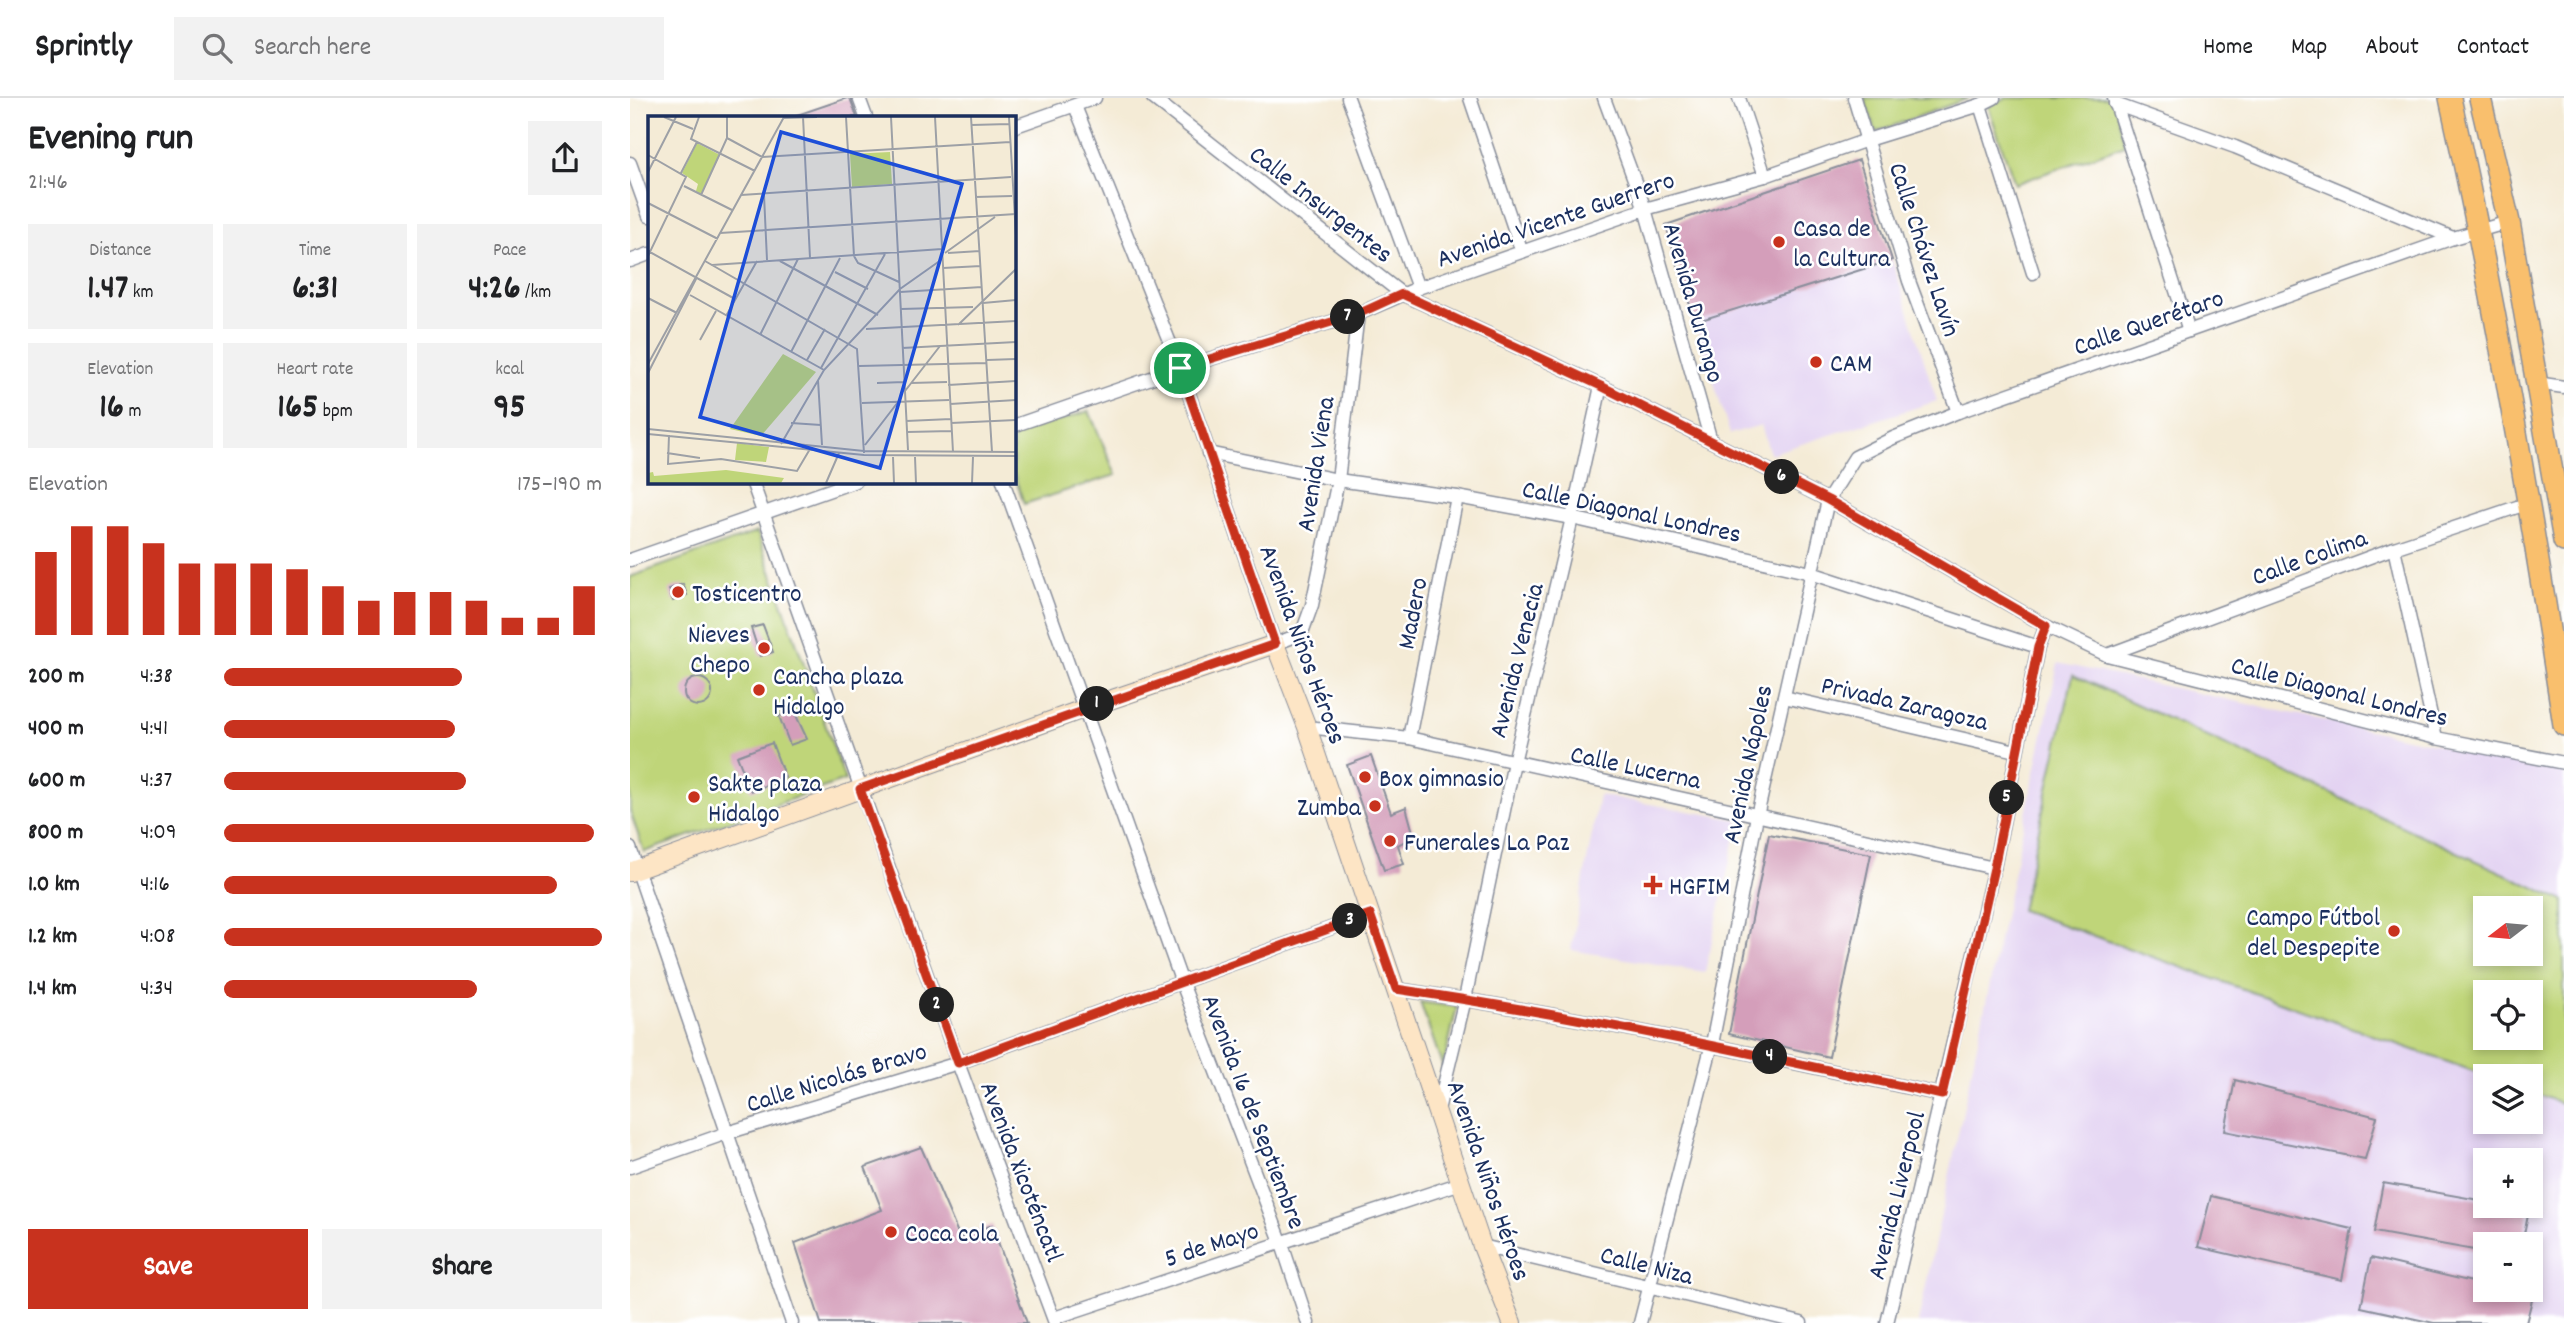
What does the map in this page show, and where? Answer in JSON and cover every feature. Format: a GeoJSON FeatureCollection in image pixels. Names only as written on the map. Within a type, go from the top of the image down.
{"type":"FeatureCollection","features":[{"type":"Feature","properties":{"kind":"main road"},"geometry":{"type":"LineString","coordinates":[[2450,98],[2480,230],[2529,503],[2564,724]]}},
{"type":"Feature","properties":{"kind":"main road"},"geometry":{"type":"LineString","coordinates":[[2480,98],[2509,222],[2564,541]]}},
{"type":"Feature","properties":{"kind":"street"},"geometry":{"type":"LineString","coordinates":[[859,98],[866,116]]}},
{"type":"Feature","properties":{"kind":"street"},"geometry":{"type":"LineString","coordinates":[[1015,126],[1095,98]]}},
{"type":"Feature","properties":{"kind":"street","name":"Calle Insurgentes"},"geometry":{"type":"LineString","coordinates":[[1153,98],[1402,294],[1601,386],[1828,500],[2046,626],[2107,655]]}},
{"type":"Feature","properties":{"kind":"street"},"geometry":{"type":"LineString","coordinates":[[1348,98],[1418,288]]}},
{"type":"Feature","properties":{"kind":"street"},"geometry":{"type":"LineString","coordinates":[[1470,98],[1522,252]]}},
{"type":"Feature","properties":{"kind":"street","name":"Avenida Durango"},"geometry":{"type":"LineString","coordinates":[[1604,98],[1645,209],[1711,441]]}},
{"type":"Feature","properties":{"kind":"street"},"geometry":{"type":"LineString","coordinates":[[1739,98],[1765,176]]}},
{"type":"Feature","properties":{"kind":"street","name":"Calle Chávez Lavín"},"geometry":{"type":"LineString","coordinates":[[1854,98],[1909,281],[1958,412]]}},
{"type":"Feature","properties":{"kind":"street","name":"Avenida Vicente Guerrero"},"geometry":{"type":"LineString","coordinates":[[1015,425],[1180,368],[1358,314],[1418,288],[1645,209],[1765,176],[1867,140],[1980,105],[1994,98]]}},
{"type":"Feature","properties":{"kind":"street"},"geometry":{"type":"LineString","coordinates":[[2115,101],[2235,146],[2453,238]]}},
{"type":"Feature","properties":{"kind":"street"},"geometry":{"type":"LineString","coordinates":[[2115,101],[2189,331]]}},
{"type":"Feature","properties":{"kind":"street"},"geometry":{"type":"LineString","coordinates":[[1980,105],[2033,273]]}},
{"type":"Feature","properties":{"kind":"street","name":"Avenida Niños Héroes"},"geometry":{"type":"LineString","coordinates":[[1075,106],[1180,368],[1275,644],[1307,727],[1482,1246],[1512,1323]]}},
{"type":"Feature","properties":{"kind":"street"},"geometry":{"type":"LineString","coordinates":[[630,163],[648,213]]}},
{"type":"Feature","properties":{"kind":"street","name":"Calle Querétaro"},"geometry":{"type":"LineString","coordinates":[[1828,500],[1855,457],[1893,438],[1958,412],[2453,238],[2509,222]]}},
{"type":"Feature","properties":{"kind":"street"},"geometry":{"type":"LineString","coordinates":[[630,261],[648,254]]}},
{"type":"Feature","properties":{"kind":"street","name":"Avenida Viena"},"geometry":{"type":"LineString","coordinates":[[1275,644],[1303,630],[1308,620],[1338,480],[1358,314]]}},
{"type":"Feature","properties":{"kind":"street"},"geometry":{"type":"LineString","coordinates":[[2536,383],[2564,387]]}},
{"type":"Feature","properties":{"kind":"street","name":"Avenida Venecia"},"geometry":{"type":"LineString","coordinates":[[1438,1110],[1465,999],[1514,762],[1573,518],[1601,386]]}},
{"type":"Feature","properties":{"kind":"street","name":"Calle Diagonal Londres"},"geometry":{"type":"LineString","coordinates":[[1208,453],[1338,480],[1457,497],[1573,518],[1811,573],[2038,647]]}},
{"type":"Feature","properties":{"kind":"street","name":"Avenida Xicoténcatl"},"geometry":{"type":"LineString","coordinates":[[753,483],[958,1063],[1054,1321]]}},
{"type":"Feature","properties":{"kind":"street"},"geometry":{"type":"LineString","coordinates":[[630,560],[850,483]]}},
{"type":"Feature","properties":{"kind":"street","name":"Avenida 16 de Septiembre"},"geometry":{"type":"LineString","coordinates":[[1004,483],[1182,983],[1282,1244],[1308,1323]]}},
{"type":"Feature","properties":{"kind":"street","name":"Madero"},"geometry":{"type":"LineString","coordinates":[[1409,738],[1457,497]]}},
{"type":"Feature","properties":{"kind":"street","name":"Avenida Nápoles"},"geometry":{"type":"LineString","coordinates":[[1640,1323],[1712,1044],[1757,816],[1828,500]]}},
{"type":"Feature","properties":{"kind":"street","name":"Calle Colima"},"geometry":{"type":"LineString","coordinates":[[2107,655],[2395,548],[2529,503]]}},
{"type":"Feature","properties":{"kind":"street"},"geometry":{"type":"LineString","coordinates":[[2395,548],[2436,738]]}},
{"type":"Feature","properties":{"kind":"street","name":"Avenida Liverpool"},"geometry":{"type":"LineString","coordinates":[[1887,1323],[1994,868],[2038,647],[2046,626]]}},
{"type":"Feature","properties":{"kind":"street"},"geometry":{"type":"LineString","coordinates":[[634,871],[1086,708],[1275,644]]}},
{"type":"Feature","properties":{"kind":"street","name":"Calle Diagonal Londres"},"geometry":{"type":"LineString","coordinates":[[2107,655],[2436,738],[2564,763]]}},
{"type":"Feature","properties":{"kind":"street","name":"Privada Zaragoza"},"geometry":{"type":"LineString","coordinates":[[1784,697],[2016,751]]}},
{"type":"Feature","properties":{"kind":"street","name":"Calle Lucerna"},"geometry":{"type":"LineString","coordinates":[[1307,727],[1409,738],[1994,868]]}},
{"type":"Feature","properties":{"kind":"street"},"geometry":{"type":"LineString","coordinates":[[630,848],[634,871],[792,1323]]}},
{"type":"Feature","properties":{"kind":"street","name":"Calle Nicolás Bravo"},"geometry":{"type":"LineString","coordinates":[[630,1167],[727,1133],[958,1063],[1370,914]]}},
{"type":"Feature","properties":{"kind":"street"},"geometry":{"type":"LineString","coordinates":[[1396,989],[1712,1044],[1942,1095]]}},
{"type":"Feature","properties":{"kind":"street","name":"5 de Mayo"},"geometry":{"type":"LineString","coordinates":[[1054,1321],[1461,1183]]}},
{"type":"Feature","properties":{"kind":"street","name":"Calle Niza"},"geometry":{"type":"LineString","coordinates":[[1482,1246],[1763,1319],[1801,1323]]}},
{"type":"Feature","properties":{"kind":"shaded area","name":"CAM"},"geometry":{"type":"Polygon","coordinates":[[[1892,260],[1937,401],[1770,454],[1761,425],[1730,434],[1695,322],[1892,260]]]}},
{"type":"Feature","properties":{"kind":"shaded area"},"geometry":{"type":"Polygon","coordinates":[[[2058,663],[2564,772],[2564,1323],[1918,1323],[2058,663]]]}},
{"type":"Feature","properties":{"kind":"shaded area","name":"HGFIM"},"geometry":{"type":"Polygon","coordinates":[[[1599,795],[1739,820],[1705,972],[1571,950],[1599,795]]]}},
{"type":"Feature","properties":{"kind":"green space"},"geometry":{"type":"Polygon","coordinates":[[[1864,98],[1969,98],[1876,132],[1864,98]]]}},
{"type":"Feature","properties":{"kind":"green space"},"geometry":{"type":"Polygon","coordinates":[[[2005,98],[2113,98],[2125,145],[2015,184],[1988,106],[2005,98]]]}},
{"type":"Feature","properties":{"kind":"green space"},"geometry":{"type":"Polygon","coordinates":[[[1089,411],[1116,475],[1024,504],[1015,477],[1015,434],[1089,411]]]}},
{"type":"Feature","properties":{"kind":"green space"},"geometry":{"type":"Polygon","coordinates":[[[757,532],[845,780],[644,852],[630,811],[630,577],[757,532]]]}},
{"type":"Feature","properties":{"kind":"green space"},"geometry":{"type":"Polygon","coordinates":[[[2073,675],[2564,901],[2564,1104],[2543,1096],[2543,1064],[2473,1064],[2473,1071],[2021,910],[2073,675]]]}},
{"type":"Feature","properties":{"kind":"green space"},"geometry":{"type":"Polygon","coordinates":[[[1420,1002],[1457,1007],[1443,1068],[1420,1002]]]}},
{"type":"Feature","properties":{"kind":"building"},"geometry":{"type":"Polygon","coordinates":[[[850,98],[857,116],[798,116],[850,98]]]}},
{"type":"Feature","properties":{"kind":"building","name":"Casa de la Cultura"},"geometry":{"type":"Polygon","coordinates":[[[1859,160],[1892,260],[1695,322],[1666,225],[1859,160]]]}},
{"type":"Feature","properties":{"kind":"building","name":"Tosticentro"},"geometry":{"type":"Polygon","coordinates":[[[683,584],[687,595],[673,601],[669,589],[683,584]]]}},
{"type":"Feature","properties":{"kind":"building"},"geometry":{"type":"Polygon","coordinates":[[[763,625],[773,652],[760,656],[751,628],[763,625]]]}},
{"type":"Feature","properties":{"kind":"building"},"geometry":{"type":"Polygon","coordinates":[[[698,678],[708,682],[712,692],[708,702],[698,706],[688,702],[684,692],[688,682],[698,678]]]}},
{"type":"Feature","properties":{"kind":"building"},"geometry":{"type":"Polygon","coordinates":[[[794,711],[807,739],[790,745],[779,716],[794,711]]]}},
{"type":"Feature","properties":{"kind":"building"},"geometry":{"type":"Polygon","coordinates":[[[772,743],[785,778],[751,791],[737,756],[772,743]]]}},
{"type":"Feature","properties":{"kind":"building"},"geometry":{"type":"Polygon","coordinates":[[[1371,756],[1391,813],[1406,807],[1414,836],[1398,845],[1404,864],[1384,870],[1347,765],[1371,756]]]}},
{"type":"Feature","properties":{"kind":"building"},"geometry":{"type":"Polygon","coordinates":[[[1769,834],[1871,854],[1829,1057],[1729,1034],[1769,834]]]}},
{"type":"Feature","properties":{"kind":"building"},"geometry":{"type":"Polygon","coordinates":[[[2235,1080],[2377,1117],[2365,1159],[2225,1131],[2235,1080]]]}},
{"type":"Feature","properties":{"kind":"building","name":"Coca cola"},"geometry":{"type":"Polygon","coordinates":[[[921,1147],[960,1238],[992,1225],[1027,1323],[821,1323],[795,1243],[882,1210],[865,1167],[921,1147]]]}},
{"type":"Feature","properties":{"kind":"building"},"geometry":{"type":"Polygon","coordinates":[[[2383,1183],[2473,1199],[2473,1218],[2527,1218],[2524,1232],[2473,1232],[2473,1250],[2374,1232],[2383,1183]]]}},
{"type":"Feature","properties":{"kind":"building"},"geometry":{"type":"Polygon","coordinates":[[[2211,1196],[2352,1229],[2342,1280],[2198,1247],[2211,1196]]]}},
{"type":"Feature","properties":{"kind":"building"},"geometry":{"type":"Polygon","coordinates":[[[2371,1258],[2473,1282],[2473,1302],[2531,1302],[2526,1323],[2434,1323],[2361,1307],[2371,1258]]]}},
{"type":"Feature","properties":{"kind":"place","name":"Casa de la Cultura"},"geometry":{"type":"Point","coordinates":[1779,242]}},
{"type":"Feature","properties":{"kind":"place","name":"CAM"},"geometry":{"type":"Point","coordinates":[1816,362]}},
{"type":"Feature","properties":{"kind":"place","name":"Tosticentro"},"geometry":{"type":"Point","coordinates":[678,592]}},
{"type":"Feature","properties":{"kind":"place","name":"Nieves Chepo"},"geometry":{"type":"Point","coordinates":[764,648]}},
{"type":"Feature","properties":{"kind":"place","name":"Cancha plaza Hidalgo"},"geometry":{"type":"Point","coordinates":[759,690]}},
{"type":"Feature","properties":{"kind":"place","name":"Box gimnasio"},"geometry":{"type":"Point","coordinates":[1365,777]}},
{"type":"Feature","properties":{"kind":"place","name":"Sakte plaza Hidalgo"},"geometry":{"type":"Point","coordinates":[694,797]}},
{"type":"Feature","properties":{"kind":"place","name":"Zumba"},"geometry":{"type":"Point","coordinates":[1375,806]}},
{"type":"Feature","properties":{"kind":"place","name":"Funerales La Paz"},"geometry":{"type":"Point","coordinates":[1390,841]}},
{"type":"Feature","properties":{"kind":"place","name":"HGFIM"},"geometry":{"type":"Point","coordinates":[1653,885]}},
{"type":"Feature","properties":{"kind":"place","name":"Campo Fútbol del Despepite"},"geometry":{"type":"Point","coordinates":[2394,931]}},
{"type":"Feature","properties":{"kind":"place","name":"Coca cola"},"geometry":{"type":"Point","coordinates":[891,1232]}},
{"type":"Feature","properties":{"kind":"route"},"geometry":{"type":"LineString","coordinates":[[1402,294],[1601,386],[1828,500],[2046,626],[2038,647],[1994,868],[1942,1095],[1712,1044],[1396,989],[1370,914],[958,1063],[860,789],[1275,644],[1180,368],[1358,314],[1402,294]]}}]}
